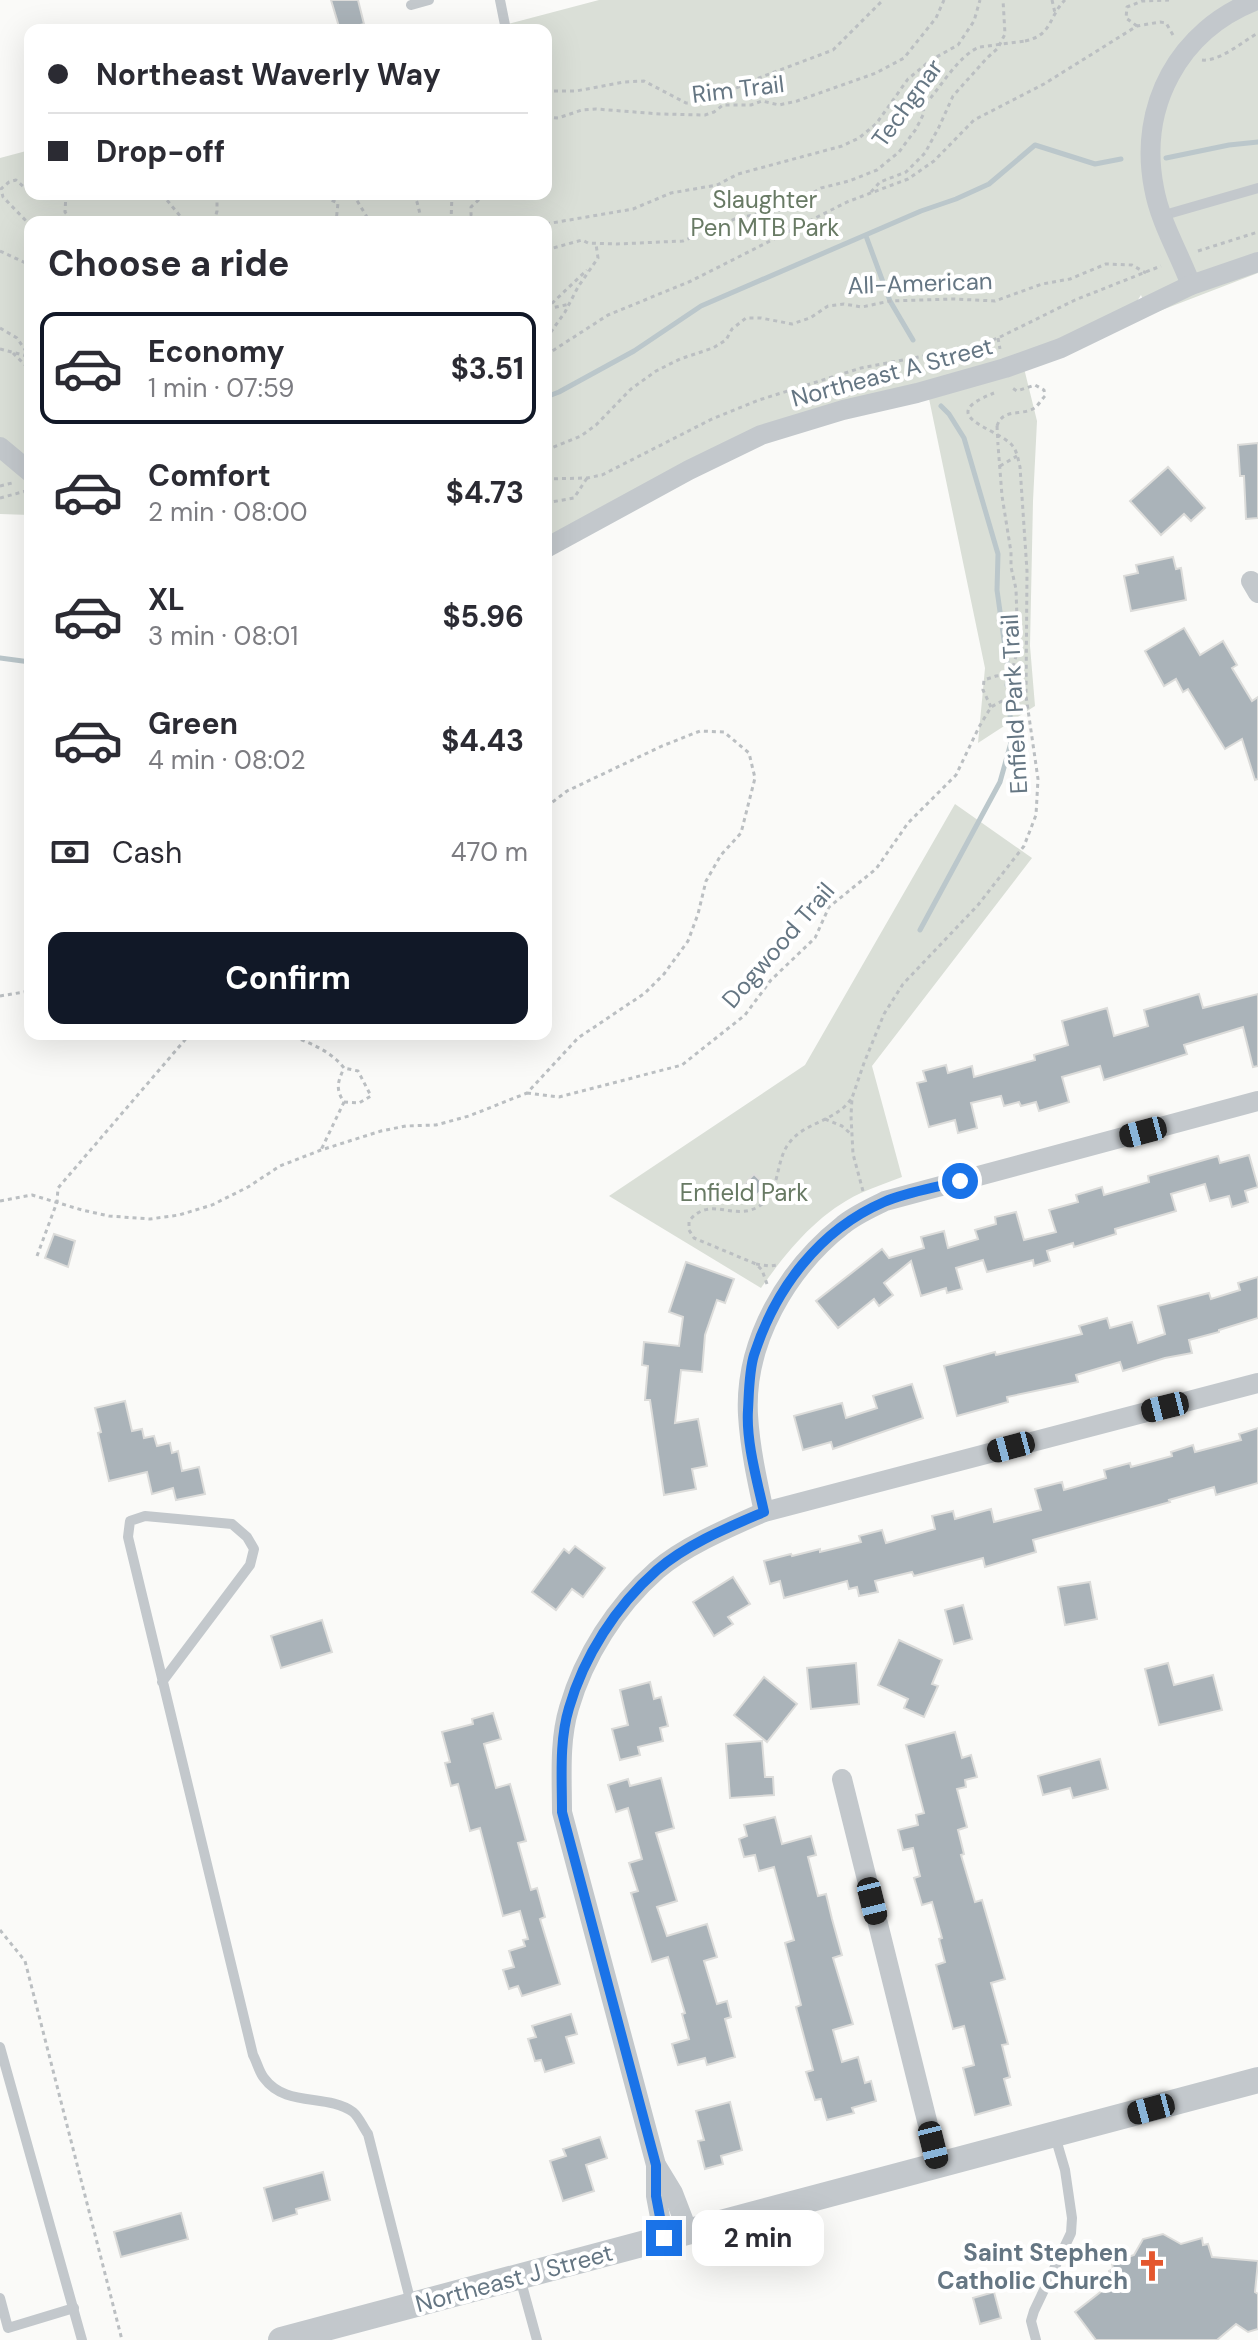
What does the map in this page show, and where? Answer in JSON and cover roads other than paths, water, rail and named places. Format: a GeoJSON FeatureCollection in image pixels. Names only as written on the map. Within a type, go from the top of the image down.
{"type":"FeatureCollection","features":[{"type":"Feature","properties":{"kind":"street"},"geometry":{"type":"LineString","coordinates":[[1191,285],[1161,216],[1153,186],[1150,138],[1158,100],[1169,72],[1186,49],[1217,22],[1257,0]]}},
{"type":"Feature","properties":{"kind":"street","name":"Northeast A Street"},"geometry":{"type":"LineString","coordinates":[[552,545],[689,470],[761,435],[1005,368],[1061,348],[1191,285],[1258,262]]}},
{"type":"Feature","properties":{"kind":"street"},"geometry":{"type":"LineString","coordinates":[[0,447],[24,467]]}},
{"type":"Feature","properties":{"kind":"street"},"geometry":{"type":"LineString","coordinates":[[764,1512],[754,1468],[747,1413],[753,1358],[775,1304],[808,1256],[845,1223],[885,1201],[1258,1101]]}},
{"type":"Feature","properties":{"kind":"street"},"geometry":{"type":"LineString","coordinates":[[676,2235],[656,2196],[656,2165],[562,1812],[561,1758],[569,1709],[592,1652],[622,1605],[659,1569],[717,1532],[764,1512],[1258,1383]]}},
{"type":"Feature","properties":{"kind":"street"},"geometry":{"type":"LineString","coordinates":[[842,1779],[938,2165]]}},
{"type":"Feature","properties":{"kind":"street","name":"Northeast J Street"},"geometry":{"type":"LineString","coordinates":[[281,2340],[1258,2080]]}},
{"type":"Feature","properties":{"kind":"lane"},"geometry":{"type":"LineString","coordinates":[[411,5],[429,0]]}},
{"type":"Feature","properties":{"kind":"lane"},"geometry":{"type":"LineString","coordinates":[[500,0],[505,24]]}},
{"type":"Feature","properties":{"kind":"lane"},"geometry":{"type":"LineString","coordinates":[[1161,216],[1258,188]]}},
{"type":"Feature","properties":{"kind":"lane"},"geometry":{"type":"LineString","coordinates":[[162,1682],[250,1565],[254,1549],[247,1537],[232,1524],[145,1516],[130,1521],[128,1537],[162,1682],[253,2055],[264,2078],[287,2096],[334,2104],[355,2113],[368,2134],[411,2305]]}},
{"type":"Feature","properties":{"kind":"lane"},"geometry":{"type":"LineString","coordinates":[[0,2047],[82,2340]]}},
{"type":"Feature","properties":{"kind":"lane"},"geometry":{"type":"LineString","coordinates":[[1036,2340],[1031,2321],[1034,2311],[1071,2233],[1072,2218],[1065,2170],[1054,2134]]}},
{"type":"Feature","properties":{"kind":"lane"},"geometry":{"type":"LineString","coordinates":[[520,2276],[537,2340]]}},
{"type":"Feature","properties":{"kind":"lane"},"geometry":{"type":"LineString","coordinates":[[0,2298],[8,2328],[74,2308]]}},
{"type":"Feature","properties":{"kind":"waterway"},"geometry":{"type":"LineString","coordinates":[[1166,158],[1258,142]]}},
{"type":"Feature","properties":{"kind":"waterway"},"geometry":{"type":"LineString","coordinates":[[552,395],[634,351],[701,306],[989,184],[1035,145],[1095,164],[1121,159]]}},
{"type":"Feature","properties":{"kind":"waterway"},"geometry":{"type":"LineString","coordinates":[[866,236],[890,301],[913,340]]}},
{"type":"Feature","properties":{"kind":"waterway"},"geometry":{"type":"LineString","coordinates":[[941,406],[964,438],[998,554],[997,590],[1009,676],[1007,685]]}},
{"type":"Feature","properties":{"kind":"waterway"},"geometry":{"type":"LineString","coordinates":[[0,658],[24,661]]}},
{"type":"Feature","properties":{"kind":"waterway"},"geometry":{"type":"LineString","coordinates":[[920,930],[1000,782],[1012,739],[1009,702]]}},
{"type":"Feature","properties":{"kind":"place","name":"Saint Stephen Catholic Church"},"geometry":{"type":"Point","coordinates":[1152,2266]}},
{"type":"Feature","properties":{"kind":"park label","name":"Slaughter Pen MTB Park"},"geometry":{"type":"Point","coordinates":[765,213]}},
{"type":"Feature","properties":{"kind":"park label","name":"Enfield Park"},"geometry":{"type":"Point","coordinates":[744,1192]}}]}
